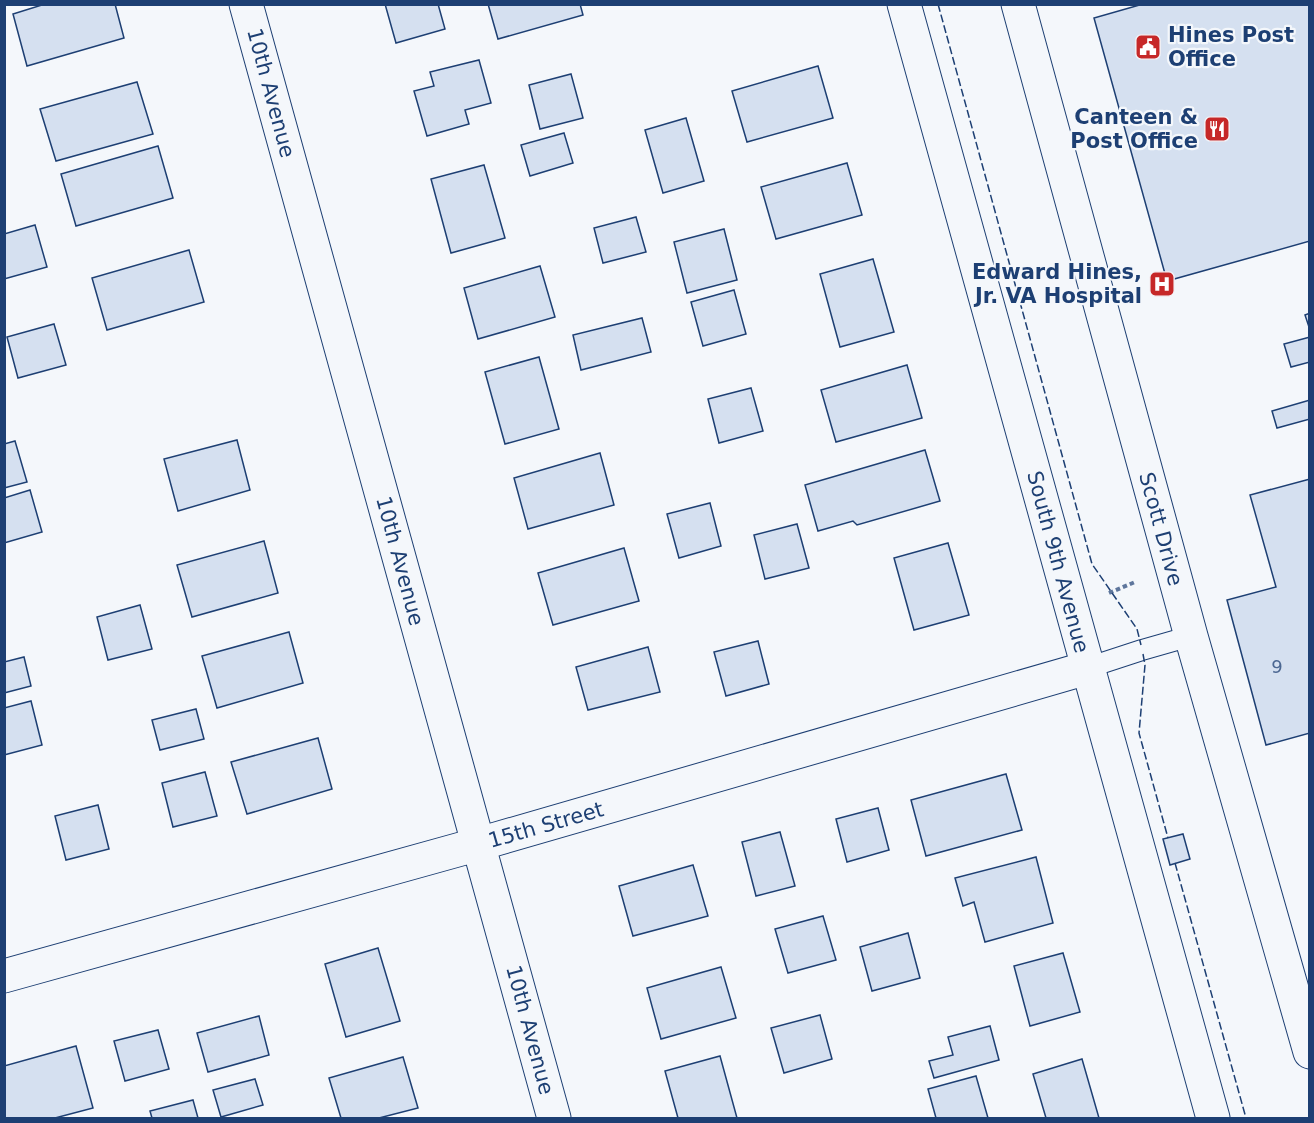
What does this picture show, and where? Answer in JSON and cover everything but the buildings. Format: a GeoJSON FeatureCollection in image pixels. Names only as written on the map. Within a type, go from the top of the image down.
{"type":"FeatureCollection","features":[{"type":"Feature","properties":{"kind":"street","name":"10th Avenue"},"geometry":{"type":"LineString","coordinates":[[246,4],[554,1119]]}},
{"type":"Feature","properties":{"kind":"street","name":"South 9th Avenue"},"geometry":{"type":"LineString","coordinates":[[904,4],[1213,1119]]}},
{"type":"Feature","properties":{"kind":"street","name":"Scott Drive"},"geometry":{"type":"LineString","coordinates":[[1018,4],[1191,636],[1310,1052]]}},
{"type":"Feature","properties":{"kind":"street","name":"15th Street"},"geometry":{"type":"LineString","coordinates":[[4,976],[479,844],[1087,668]]}},
{"type":"Feature","properties":{"kind":"lane"},"geometry":{"type":"LineString","coordinates":[[1087,668],[1191,636]]}},
{"type":"Feature","properties":{"kind":"fence"},"geometry":{"type":"LineString","coordinates":[[938,4],[1092,564],[1137,629],[1141,645]]}},
{"type":"Feature","properties":{"kind":"fence"},"geometry":{"type":"LineString","coordinates":[[1143,654],[1145,665],[1139,733],[1168,838]]}},
{"type":"Feature","properties":{"kind":"fence"},"geometry":{"type":"LineString","coordinates":[[1175,863],[1246,1118]]}},
{"type":"Feature","properties":{"kind":"place","name":"Hines Post Office"},"geometry":{"type":"Point","coordinates":[1148,47]}},
{"type":"Feature","properties":{"kind":"place","name":"Canteen & Post Office"},"geometry":{"type":"Point","coordinates":[1217,129]}},
{"type":"Feature","properties":{"kind":"place","name":"Edward Hines, Jr. VA Hospital"},"geometry":{"type":"Point","coordinates":[1162,284]}}]}
